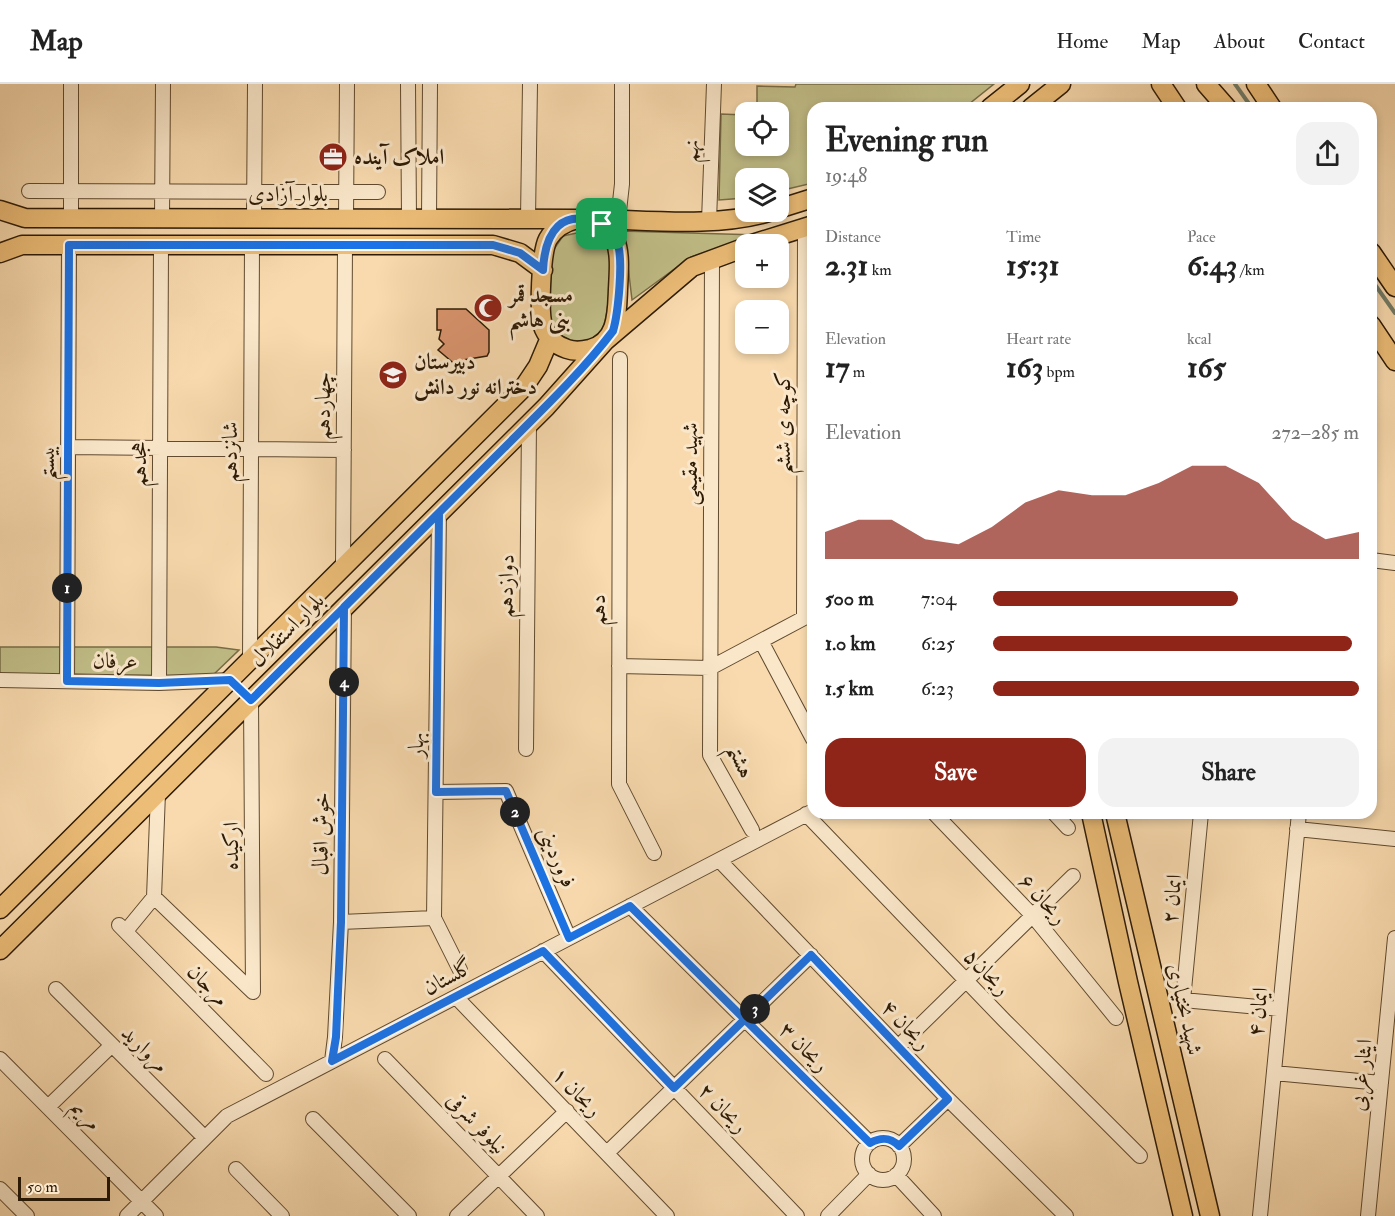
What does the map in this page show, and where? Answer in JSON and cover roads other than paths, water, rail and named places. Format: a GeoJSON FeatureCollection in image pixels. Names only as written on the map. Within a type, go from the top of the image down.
{"type":"FeatureCollection","features":[{"type":"Feature","properties":{"kind":"main road"},"geometry":{"type":"LineString","coordinates":[[998,102],[1020,84]]}},
{"type":"Feature","properties":{"kind":"main road"},"geometry":{"type":"LineString","coordinates":[[1038,102],[1061,84]]}},
{"type":"Feature","properties":{"kind":"main road"},"geometry":{"type":"LineString","coordinates":[[1161,84],[1173,102]]}},
{"type":"Feature","properties":{"kind":"main road"},"geometry":{"type":"LineString","coordinates":[[1206,84],[1222,102]]}},
{"type":"Feature","properties":{"kind":"main road"},"geometry":{"type":"LineString","coordinates":[[1256,84],[1268,102]]}},
{"type":"Feature","properties":{"kind":"main road"},"geometry":{"type":"LineString","coordinates":[[789,206],[807,200]]}},
{"type":"Feature","properties":{"kind":"main road","name":"بلوار آزادی"},"geometry":{"type":"LineString","coordinates":[[0,210],[25,218],[708,221],[735,218]]}},
{"type":"Feature","properties":{"kind":"main road"},"geometry":{"type":"LineString","coordinates":[[605,341],[613,331],[617,319],[620,257],[618,244],[612,233],[602,224],[584,219],[565,222],[554,230],[547,241],[541,315],[549,340],[571,351],[595,348],[605,341],[692,267],[735,251]]}},
{"type":"Feature","properties":{"kind":"main road"},"geometry":{"type":"LineString","coordinates":[[784,234],[807,227]]}},
{"type":"Feature","properties":{"kind":"main road"},"geometry":{"type":"LineString","coordinates":[[0,253],[22,245],[493,245],[520,253],[543,270]]}},
{"type":"Feature","properties":{"kind":"main road"},"geometry":{"type":"LineString","coordinates":[[1377,261],[1395,287]]}},
{"type":"Feature","properties":{"kind":"main road"},"geometry":{"type":"LineString","coordinates":[[1377,335],[1395,361]]}},
{"type":"Feature","properties":{"kind":"main road","name":"بلوار استقلال"},"geometry":{"type":"LineString","coordinates":[[0,909],[524,387],[538,366],[549,340]]}},
{"type":"Feature","properties":{"kind":"main road","name":"بلوار استقلال"},"geometry":{"type":"LineString","coordinates":[[0,950],[529,423],[605,341]]}},
{"type":"Feature","properties":{"kind":"main road"},"geometry":{"type":"LineString","coordinates":[[230,680],[251,700]]}},
{"type":"Feature","properties":{"kind":"main road"},"geometry":{"type":"LineString","coordinates":[[1092,819],[1183,1216]]}},
{"type":"Feature","properties":{"kind":"main road","name":"شهید بختیاری"},"geometry":{"type":"LineString","coordinates":[[1116,819],[1210,1216]]}},
{"type":"Feature","properties":{"kind":"main road"},"geometry":{"type":"LineString","coordinates":[[1174,1174],[1198,1166]]}},
{"type":"Feature","properties":{"kind":"street"},"geometry":{"type":"LineString","coordinates":[[71,84],[71,218]]}},
{"type":"Feature","properties":{"kind":"street"},"geometry":{"type":"LineString","coordinates":[[162,218],[163,84]]}},
{"type":"Feature","properties":{"kind":"street"},"geometry":{"type":"LineString","coordinates":[[254,218],[255,84]]}},
{"type":"Feature","properties":{"kind":"street"},"geometry":{"type":"LineString","coordinates":[[346,218],[347,84]]}},
{"type":"Feature","properties":{"kind":"street"},"geometry":{"type":"LineString","coordinates":[[408,84],[409,218]]}},
{"type":"Feature","properties":{"kind":"street"},"geometry":{"type":"LineString","coordinates":[[429,218],[430,84]]}},
{"type":"Feature","properties":{"kind":"street"},"geometry":{"type":"LineString","coordinates":[[528,219],[530,84]]}},
{"type":"Feature","properties":{"kind":"street"},"geometry":{"type":"LineString","coordinates":[[618,220],[622,184],[622,84]]}},
{"type":"Feature","properties":{"kind":"street","name":"نهم"},"geometry":{"type":"LineString","coordinates":[[708,221],[714,84]]}},
{"type":"Feature","properties":{"kind":"street"},"geometry":{"type":"LineString","coordinates":[[29,191],[378,192]]}},
{"type":"Feature","properties":{"kind":"street","name":"بیستم"},"geometry":{"type":"LineString","coordinates":[[67,681],[69,245]]}},
{"type":"Feature","properties":{"kind":"street","name":"هجدهم"},"geometry":{"type":"LineString","coordinates":[[159,683],[162,245]]}},
{"type":"Feature","properties":{"kind":"street","name":"شانزدهم"},"geometry":{"type":"LineString","coordinates":[[250,660],[252,245]]}},
{"type":"Feature","properties":{"kind":"street","name":"چهاردهم"},"geometry":{"type":"LineString","coordinates":[[343,567],[345,245]]}},
{"type":"Feature","properties":{"kind":"street","name":"شهید مقیمی"},"geometry":{"type":"LineString","coordinates":[[710,668],[712,260]]}},
{"type":"Feature","properties":{"kind":"street","name":"دهم"},"geometry":{"type":"LineString","coordinates":[[620,359],[619,784],[654,853]]}},
{"type":"Feature","properties":{"kind":"street","name":"کوچه ی ششم"},"geometry":{"type":"LineString","coordinates":[[761,641],[804,618],[807,383]]}},
{"type":"Feature","properties":{"kind":"street","name":"دوازدهم"},"geometry":{"type":"LineString","coordinates":[[526,749],[529,423]]}},
{"type":"Feature","properties":{"kind":"street"},"geometry":{"type":"LineString","coordinates":[[68,447],[344,450]]}},
{"type":"Feature","properties":{"kind":"street","name":"بهار"},"geometry":{"type":"LineString","coordinates":[[439,513],[434,918],[460,970]]}},
{"type":"Feature","properties":{"kind":"street"},"geometry":{"type":"LineString","coordinates":[[1377,561],[1395,563]]}},
{"type":"Feature","properties":{"kind":"street","name":"خوش اقبال"},"geometry":{"type":"LineString","coordinates":[[332,1061],[336,1037],[341,922],[344,607]]}},
{"type":"Feature","properties":{"kind":"street"},"geometry":{"type":"LineString","coordinates":[[619,666],[710,668],[761,641],[807,728]]}},
{"type":"Feature","properties":{"kind":"street","name":"هشتم"},"geometry":{"type":"LineString","coordinates":[[710,668],[710,755],[752,830]]}},
{"type":"Feature","properties":{"kind":"street","name":"عرفان"},"geometry":{"type":"LineString","coordinates":[[0,680],[159,683],[230,680]]}},
{"type":"Feature","properties":{"kind":"street","name":"ارکیده"},"geometry":{"type":"LineString","coordinates":[[154,897],[253,992],[251,700]]}},
{"type":"Feature","properties":{"kind":"street","name":"فروردینی"},"geometry":{"type":"LineString","coordinates":[[436,792],[506,791],[569,938]]}},
{"type":"Feature","properties":{"kind":"street"},"geometry":{"type":"LineString","coordinates":[[154,897],[158,793]]}},
{"type":"Feature","properties":{"kind":"street","name":"گلستان"},"geometry":{"type":"LineString","coordinates":[[127,1216],[226,1116],[807,814]]}},
{"type":"Feature","properties":{"kind":"street","name":"ریحان۵"},"geometry":{"type":"LineString","coordinates":[[816,819],[966,981],[1140,1156]]}},
{"type":"Feature","properties":{"kind":"street","name":"ریحان ۶"},"geometry":{"type":"LineString","coordinates":[[940,819],[1033,916],[1116,1018]]}},
{"type":"Feature","properties":{"kind":"street"},"geometry":{"type":"LineString","coordinates":[[1060,819],[1068,828]]}},
{"type":"Feature","properties":{"kind":"street","name":"ایمان ۲"},"geometry":{"type":"LineString","coordinates":[[1200,819],[1183,999],[1280,1009]]}},
{"type":"Feature","properties":{"kind":"street","name":"ایمان ۴"},"geometry":{"type":"LineString","coordinates":[[1260,1216],[1298,819]]}},
{"type":"Feature","properties":{"kind":"street"},"geometry":{"type":"LineString","coordinates":[[1297,829],[1395,839]]}},
{"type":"Feature","properties":{"kind":"street","name":"ریحان ۴"},"geometry":{"type":"LineString","coordinates":[[719,860],[948,1099],[1066,1216]]}},
{"type":"Feature","properties":{"kind":"street"},"geometry":{"type":"LineString","coordinates":[[898,1047],[1073,876]]}},
{"type":"Feature","properties":{"kind":"street","name":"مرجان"},"geometry":{"type":"LineString","coordinates":[[154,897],[123,928],[266,1074]]}},
{"type":"Feature","properties":{"kind":"street","name":"ریحان ۳"},"geometry":{"type":"LineString","coordinates":[[630,906],[870,1143]]}},
{"type":"Feature","properties":{"kind":"street"},"geometry":{"type":"LineString","coordinates":[[341,922],[434,918]]}},
{"type":"Feature","properties":{"kind":"street","name":"ایثار غربی"},"geometry":{"type":"LineString","coordinates":[[1368,1216],[1395,938]]}},
{"type":"Feature","properties":{"kind":"street","name":"ریحان ۲"},"geometry":{"type":"LineString","coordinates":[[543,951],[797,1216]]}},
{"type":"Feature","properties":{"kind":"street"},"geometry":{"type":"LineString","coordinates":[[606,1153],[811,955]]}},
{"type":"Feature","properties":{"kind":"street","name":"مروارید"},"geometry":{"type":"LineString","coordinates":[[56,989],[205,1138]]}},
{"type":"Feature","properties":{"kind":"street","name":"ریحان ۱"},"geometry":{"type":"LineString","coordinates":[[456,997],[667,1216]]}},
{"type":"Feature","properties":{"kind":"street"},"geometry":{"type":"LineString","coordinates":[[48,1107],[112,1045]]}},
{"type":"Feature","properties":{"kind":"street","name":"مریم"},"geometry":{"type":"LineString","coordinates":[[0,1059],[156,1216]]}},
{"type":"Feature","properties":{"kind":"street","name":"نیلوفر شرقی"},"geometry":{"type":"LineString","coordinates":[[385,1059],[537,1216]]}},
{"type":"Feature","properties":{"kind":"street"},"geometry":{"type":"LineString","coordinates":[[1274,1073],[1381,1083]]}},
{"type":"Feature","properties":{"kind":"street"},"geometry":{"type":"LineString","coordinates":[[899,1146],[948,1099]]}},
{"type":"Feature","properties":{"kind":"street"},"geometry":{"type":"LineString","coordinates":[[458,1216],[567,1111]]}},
{"type":"Feature","properties":{"kind":"street"},"geometry":{"type":"LineString","coordinates":[[313,1119],[409,1216]]}},
{"type":"Feature","properties":{"kind":"street"},"geometry":{"type":"LineString","coordinates":[[876,1139],[888,1139],[899,1146],[902,1151],[903,1164],[896,1175],[880,1179],[869,1174],[862,1158],[870,1143],[876,1139]]}},
{"type":"Feature","properties":{"kind":"street"},"geometry":{"type":"LineString","coordinates":[[236,1169],[282,1216]]}},
{"type":"Feature","properties":{"kind":"street"},"geometry":{"type":"LineString","coordinates":[[828,1216],[869,1174]]}},
{"type":"Feature","properties":{"kind":"street"},"geometry":{"type":"LineString","coordinates":[[896,1175],[934,1216]]}},
{"type":"Feature","properties":{"kind":"street"},"geometry":{"type":"LineString","coordinates":[[0,1189],[27,1216]]}},
{"type":"Feature","properties":{"kind":"waterway"},"geometry":{"type":"LineString","coordinates":[[1235,84],[1248,102]]}},
{"type":"Feature","properties":{"kind":"waterway"},"geometry":{"type":"LineString","coordinates":[[1377,288],[1395,313]]}},
{"type":"Feature","properties":{"kind":"place","name":"املاک آینده"},"geometry":{"type":"Point","coordinates":[333,157]}},
{"type":"Feature","properties":{"kind":"place","name":"مسجد قمر بنی هاشم"},"geometry":{"type":"Point","coordinates":[488,308]}},
{"type":"Feature","properties":{"kind":"place","name":"دبیرستان دخترانه نور دانش"},"geometry":{"type":"Point","coordinates":[393,375]}}]}
